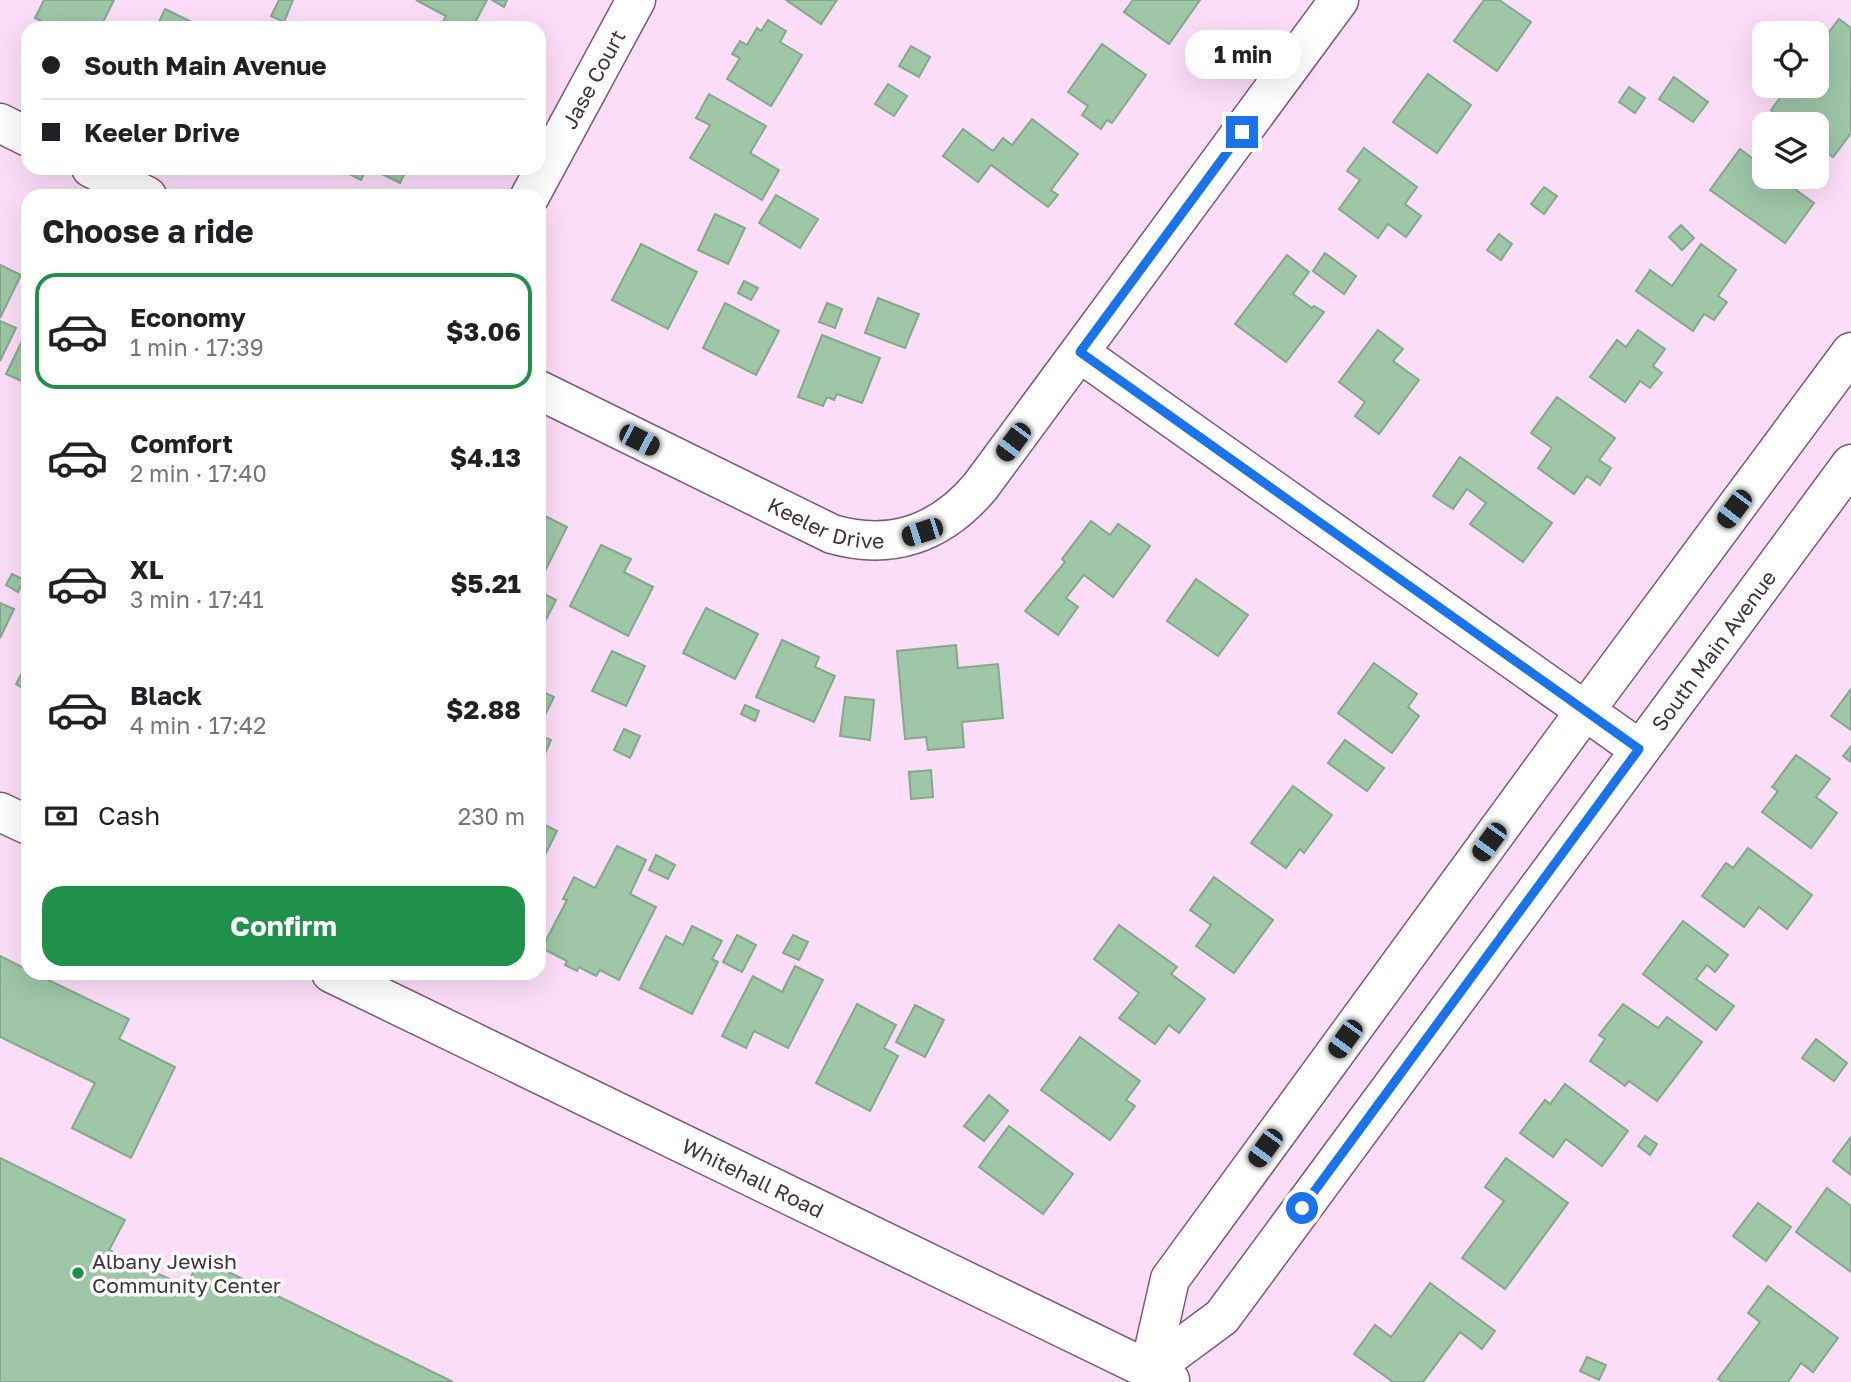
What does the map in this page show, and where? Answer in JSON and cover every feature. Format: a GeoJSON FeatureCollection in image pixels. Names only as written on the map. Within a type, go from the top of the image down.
{"type":"FeatureCollection","features":[{"type":"Feature","properties":{"kind":"street","name":"Jase Court"},"geometry":{"type":"LineString","coordinates":[[546,166],[636,0]]}},
{"type":"Feature","properties":{"kind":"street","name":"Keeler Drive"},"geometry":{"type":"LineString","coordinates":[[546,393],[814,527],[849,539],[886,540],[905,537],[939,524],[968,501],[1339,0]]}},
{"type":"Feature","properties":{"kind":"street"},"geometry":{"type":"LineString","coordinates":[[0,123],[21,134]]}},
{"type":"Feature","properties":{"kind":"street"},"geometry":{"type":"LineString","coordinates":[[104,175],[133,189]]}},
{"type":"Feature","properties":{"kind":"street"},"geometry":{"type":"LineString","coordinates":[[1080,352],[1639,749]]}},
{"type":"Feature","properties":{"kind":"street"},"geometry":{"type":"LineString","coordinates":[[1161,1376],[1170,1279],[1851,352]]}},
{"type":"Feature","properties":{"kind":"street","name":"South Main Avenue"},"geometry":{"type":"LineString","coordinates":[[1161,1376],[1222,1317],[1851,464]]}},
{"type":"Feature","properties":{"kind":"street"},"geometry":{"type":"LineString","coordinates":[[0,811],[21,822]]}},
{"type":"Feature","properties":{"kind":"street","name":"Whitehall Road"},"geometry":{"type":"LineString","coordinates":[[345,980],[1161,1376]]}},
{"type":"Feature","properties":{"kind":"building"},"geometry":{"type":"Polygon","coordinates":[[[44,0],[114,0],[104,21],[41,21],[35,18],[44,0]]]}},
{"type":"Feature","properties":{"kind":"building"},"geometry":{"type":"Polygon","coordinates":[[[279,0],[293,0],[284,21],[271,16],[279,0]]]}},
{"type":"Feature","properties":{"kind":"building"},"geometry":{"type":"Polygon","coordinates":[[[416,0],[487,0],[476,21],[444,21],[446,16],[416,0]]]}},
{"type":"Feature","properties":{"kind":"building"},"geometry":{"type":"Polygon","coordinates":[[[492,0],[507,0],[504,7],[492,0]]]}},
{"type":"Feature","properties":{"kind":"building"},"geometry":{"type":"Polygon","coordinates":[[[786,0],[837,0],[821,24],[786,0]]]}},
{"type":"Feature","properties":{"kind":"building"},"geometry":{"type":"Polygon","coordinates":[[[1133,0],[1200,0],[1169,44],[1124,12],[1133,0]]]}},
{"type":"Feature","properties":{"kind":"building"},"geometry":{"type":"Polygon","coordinates":[[[1484,0],[1499,0],[1531,22],[1497,71],[1454,41],[1484,0]]]}},
{"type":"Feature","properties":{"kind":"building"},"geometry":{"type":"Polygon","coordinates":[[[165,9],[190,21],[159,21],[165,9]]]}},
{"type":"Feature","properties":{"kind":"building"},"geometry":{"type":"Polygon","coordinates":[[[1839,19],[1851,28],[1851,133],[1833,157],[1829,154],[1829,112],[1771,110],[1780,98],[1829,98],[1829,32],[1839,19]]]}},
{"type":"Feature","properties":{"kind":"building"},"geometry":{"type":"Polygon","coordinates":[[[768,20],[786,31],[780,42],[802,55],[771,106],[727,79],[740,58],[732,54],[740,41],[747,45],[757,28],[761,31],[768,20]]]}},
{"type":"Feature","properties":{"kind":"building"},"geometry":{"type":"Polygon","coordinates":[[[1102,44],[1146,75],[1112,123],[1107,120],[1101,129],[1082,115],[1088,106],[1068,92],[1102,44]]]}},
{"type":"Feature","properties":{"kind":"building"},"geometry":{"type":"Polygon","coordinates":[[[911,46],[930,57],[919,77],[899,66],[911,46]]]}},
{"type":"Feature","properties":{"kind":"building"},"geometry":{"type":"Polygon","coordinates":[[[1428,74],[1471,105],[1437,153],[1393,122],[1428,74]]]}},
{"type":"Feature","properties":{"kind":"building"},"geometry":{"type":"Polygon","coordinates":[[[1674,77],[1708,102],[1693,122],[1659,99],[1674,77]]]}},
{"type":"Feature","properties":{"kind":"building"},"geometry":{"type":"Polygon","coordinates":[[[888,84],[907,96],[894,116],[875,104],[888,84]]]}},
{"type":"Feature","properties":{"kind":"building"},"geometry":{"type":"Polygon","coordinates":[[[1629,87],[1645,98],[1635,113],[1619,102],[1629,87]]]}},
{"type":"Feature","properties":{"kind":"building"},"geometry":{"type":"Polygon","coordinates":[[[709,94],[766,126],[750,153],[779,170],[762,200],[690,158],[710,125],[696,118],[709,94]]]}},
{"type":"Feature","properties":{"kind":"building"},"geometry":{"type":"Polygon","coordinates":[[[1032,119],[1078,154],[1051,190],[1058,195],[1048,207],[991,165],[978,182],[943,156],[963,129],[993,151],[1003,138],[1012,145],[1032,119]]]}},
{"type":"Feature","properties":{"kind":"building"},"geometry":{"type":"Polygon","coordinates":[[[1364,148],[1417,187],[1405,204],[1421,216],[1406,237],[1388,224],[1378,238],[1339,209],[1360,180],[1347,171],[1364,148]]]}},
{"type":"Feature","properties":{"kind":"building"},"geometry":{"type":"Polygon","coordinates":[[[1740,149],[1752,158],[1752,189],[1795,189],[1814,203],[1785,243],[1710,190],[1740,149]]]}},
{"type":"Feature","properties":{"kind":"building"},"geometry":{"type":"Polygon","coordinates":[[[351,175],[364,175],[361,180],[351,175]]]}},
{"type":"Feature","properties":{"kind":"building"},"geometry":{"type":"Polygon","coordinates":[[[384,175],[404,175],[400,183],[384,175]]]}},
{"type":"Feature","properties":{"kind":"building"},"geometry":{"type":"Polygon","coordinates":[[[1544,187],[1557,196],[1544,214],[1531,204],[1544,187]]]}},
{"type":"Feature","properties":{"kind":"building"},"geometry":{"type":"Polygon","coordinates":[[[776,195],[818,219],[800,248],[759,223],[776,195]]]}},
{"type":"Feature","properties":{"kind":"building"},"geometry":{"type":"Polygon","coordinates":[[[715,214],[745,228],[728,264],[698,250],[715,214]]]}},
{"type":"Feature","properties":{"kind":"building"},"geometry":{"type":"Polygon","coordinates":[[[1681,225],[1694,238],[1682,250],[1669,237],[1681,225]]]}},
{"type":"Feature","properties":{"kind":"building"},"geometry":{"type":"Polygon","coordinates":[[[1499,234],[1512,244],[1501,260],[1487,250],[1499,234]]]}},
{"type":"Feature","properties":{"kind":"building"},"geometry":{"type":"Polygon","coordinates":[[[641,244],[697,272],[668,329],[612,300],[641,244]]]}},
{"type":"Feature","properties":{"kind":"building"},"geometry":{"type":"Polygon","coordinates":[[[1701,244],[1736,270],[1718,296],[1727,302],[1714,320],[1704,314],[1693,331],[1636,291],[1650,270],[1672,286],[1701,244]]]}},
{"type":"Feature","properties":{"kind":"building"},"geometry":{"type":"Polygon","coordinates":[[[1325,253],[1356,276],[1344,294],[1313,271],[1325,253]]]}},
{"type":"Feature","properties":{"kind":"building"},"geometry":{"type":"Polygon","coordinates":[[[1287,255],[1309,272],[1293,294],[1312,308],[1314,306],[1324,312],[1286,362],[1235,324],[1287,255]]]}},
{"type":"Feature","properties":{"kind":"building"},"geometry":{"type":"Polygon","coordinates":[[[0,265],[21,275],[0,318],[0,265]]]}},
{"type":"Feature","properties":{"kind":"building"},"geometry":{"type":"Polygon","coordinates":[[[744,281],[758,288],[751,300],[738,293],[744,281]]]}},
{"type":"Feature","properties":{"kind":"building"},"geometry":{"type":"Polygon","coordinates":[[[878,298],[919,314],[905,348],[865,333],[878,298]]]}},
{"type":"Feature","properties":{"kind":"building"},"geometry":{"type":"Polygon","coordinates":[[[725,303],[779,331],[756,375],[703,348],[725,303]]]}},
{"type":"Feature","properties":{"kind":"building"},"geometry":{"type":"Polygon","coordinates":[[[827,303],[842,309],[835,328],[819,322],[827,303]]]}},
{"type":"Feature","properties":{"kind":"building"},"geometry":{"type":"Polygon","coordinates":[[[0,321],[16,328],[0,361],[0,321]]]}},
{"type":"Feature","properties":{"kind":"building"},"geometry":{"type":"Polygon","coordinates":[[[1378,330],[1403,349],[1393,361],[1419,380],[1379,434],[1355,416],[1365,402],[1339,382],[1378,330]]]}},
{"type":"Feature","properties":{"kind":"building"},"geometry":{"type":"Polygon","coordinates":[[[1638,330],[1665,349],[1653,366],[1662,373],[1650,388],[1640,381],[1625,402],[1590,377],[1617,340],[1626,347],[1638,330]]]}},
{"type":"Feature","properties":{"kind":"building"},"geometry":{"type":"Polygon","coordinates":[[[822,335],[880,358],[862,403],[837,394],[834,400],[827,397],[823,406],[798,397],[822,335]]]}},
{"type":"Feature","properties":{"kind":"building"},"geometry":{"type":"Polygon","coordinates":[[[21,343],[21,381],[6,374],[21,343]]]}},
{"type":"Feature","properties":{"kind":"building"},"geometry":{"type":"Polygon","coordinates":[[[1557,397],[1615,438],[1599,460],[1611,468],[1600,485],[1587,476],[1574,494],[1538,468],[1552,448],[1531,433],[1557,397]]]}},
{"type":"Feature","properties":{"kind":"building"},"geometry":{"type":"Polygon","coordinates":[[[1460,457],[1552,523],[1523,562],[1470,524],[1486,503],[1467,489],[1453,509],[1433,496],[1460,457]]]}},
{"type":"Feature","properties":{"kind":"building"},"geometry":{"type":"Polygon","coordinates":[[[546,516],[567,527],[546,569],[546,516]]]}},
{"type":"Feature","properties":{"kind":"building"},"geometry":{"type":"Polygon","coordinates":[[[1091,521],[1110,535],[1118,524],[1150,546],[1113,597],[1084,575],[1066,598],[1078,607],[1058,635],[1025,611],[1065,562],[1062,559],[1091,521]]]}},
{"type":"Feature","properties":{"kind":"building"},"geometry":{"type":"Polygon","coordinates":[[[601,545],[631,559],[624,572],[653,587],[628,636],[570,606],[601,545]]]}},
{"type":"Feature","properties":{"kind":"building"},"geometry":{"type":"Polygon","coordinates":[[[12,574],[21,578],[18,592],[6,585],[12,574]]]}},
{"type":"Feature","properties":{"kind":"building"},"geometry":{"type":"Polygon","coordinates":[[[1196,579],[1248,615],[1218,656],[1167,621],[1196,579]]]}},
{"type":"Feature","properties":{"kind":"building"},"geometry":{"type":"Polygon","coordinates":[[[546,595],[556,600],[546,619],[546,595]]]}},
{"type":"Feature","properties":{"kind":"building"},"geometry":{"type":"Polygon","coordinates":[[[0,603],[14,609],[0,638],[0,603]]]}},
{"type":"Feature","properties":{"kind":"building"},"geometry":{"type":"Polygon","coordinates":[[[706,608],[758,634],[735,679],[683,653],[706,608]]]}},
{"type":"Feature","properties":{"kind":"building"},"geometry":{"type":"Polygon","coordinates":[[[782,640],[819,657],[815,667],[835,676],[814,722],[756,697],[782,640]]]}},
{"type":"Feature","properties":{"kind":"building"},"geometry":{"type":"Polygon","coordinates":[[[956,645],[958,668],[998,664],[1003,718],[962,722],[964,747],[928,750],[926,737],[905,739],[897,651],[956,645]]]}},
{"type":"Feature","properties":{"kind":"building"},"geometry":{"type":"Polygon","coordinates":[[[612,651],[645,666],[626,706],[592,691],[612,651]]]}},
{"type":"Feature","properties":{"kind":"building"},"geometry":{"type":"Polygon","coordinates":[[[1374,663],[1417,694],[1408,707],[1419,716],[1392,753],[1338,713],[1374,663]]]}},
{"type":"Feature","properties":{"kind":"building"},"geometry":{"type":"Polygon","coordinates":[[[21,674],[21,687],[16,684],[21,674]]]}},
{"type":"Feature","properties":{"kind":"building"},"geometry":{"type":"Polygon","coordinates":[[[1851,689],[1851,730],[1831,716],[1851,689]]]}},
{"type":"Feature","properties":{"kind":"building"},"geometry":{"type":"Polygon","coordinates":[[[546,693],[554,697],[546,713],[546,693]]]}},
{"type":"Feature","properties":{"kind":"building"},"geometry":{"type":"Polygon","coordinates":[[[845,697],[874,700],[870,740],[840,736],[845,697]]]}},
{"type":"Feature","properties":{"kind":"building"},"geometry":{"type":"Polygon","coordinates":[[[745,705],[759,711],[755,721],[741,714],[745,705]]]}},
{"type":"Feature","properties":{"kind":"building"},"geometry":{"type":"Polygon","coordinates":[[[624,729],[640,736],[630,758],[614,750],[624,729]]]}},
{"type":"Feature","properties":{"kind":"building"},"geometry":{"type":"Polygon","coordinates":[[[546,738],[551,740],[546,751],[546,738]]]}},
{"type":"Feature","properties":{"kind":"building"},"geometry":{"type":"Polygon","coordinates":[[[1345,740],[1384,768],[1367,791],[1328,763],[1345,740]]]}},
{"type":"Feature","properties":{"kind":"building"},"geometry":{"type":"Polygon","coordinates":[[[1851,746],[1851,762],[1843,756],[1851,746]]]}},
{"type":"Feature","properties":{"kind":"building"},"geometry":{"type":"Polygon","coordinates":[[[1796,755],[1830,779],[1816,797],[1837,813],[1811,848],[1762,812],[1778,791],[1772,787],[1796,755]]]}},
{"type":"Feature","properties":{"kind":"building"},"geometry":{"type":"Polygon","coordinates":[[[931,770],[933,797],[911,799],[909,772],[931,770]]]}},
{"type":"Feature","properties":{"kind":"building"},"geometry":{"type":"Polygon","coordinates":[[[1293,786],[1332,815],[1304,853],[1300,849],[1286,868],[1251,843],[1293,786]]]}},
{"type":"Feature","properties":{"kind":"building"},"geometry":{"type":"Polygon","coordinates":[[[546,826],[557,831],[546,853],[546,826]]]}},
{"type":"Feature","properties":{"kind":"building"},"geometry":{"type":"Polygon","coordinates":[[[617,846],[646,860],[630,894],[656,907],[619,980],[600,970],[596,976],[579,967],[577,971],[565,965],[567,961],[546,950],[546,940],[567,900],[563,899],[574,877],[595,888],[617,846]]]}},
{"type":"Feature","properties":{"kind":"building"},"geometry":{"type":"Polygon","coordinates":[[[1748,848],[1812,895],[1787,929],[1759,907],[1744,927],[1702,896],[1726,863],[1733,868],[1748,848]]]}},
{"type":"Feature","properties":{"kind":"building"},"geometry":{"type":"Polygon","coordinates":[[[656,855],[675,865],[668,879],[649,870],[656,855]]]}},
{"type":"Feature","properties":{"kind":"building"},"geometry":{"type":"Polygon","coordinates":[[[1214,877],[1273,920],[1234,973],[1196,946],[1211,925],[1190,910],[1214,877]]]}},
{"type":"Feature","properties":{"kind":"building"},"geometry":{"type":"Polygon","coordinates":[[[1683,921],[1728,955],[1715,972],[1707,965],[1696,979],[1734,1006],[1716,1030],[1643,974],[1683,921]]]}},
{"type":"Feature","properties":{"kind":"building"},"geometry":{"type":"Polygon","coordinates":[[[1119,925],[1177,967],[1171,974],[1205,999],[1179,1033],[1169,1025],[1155,1044],[1119,1018],[1139,993],[1094,959],[1119,925]]]}},
{"type":"Feature","properties":{"kind":"building"},"geometry":{"type":"Polygon","coordinates":[[[692,926],[722,941],[712,959],[718,962],[692,1014],[640,988],[666,936],[683,945],[692,926]]]}},
{"type":"Feature","properties":{"kind":"building"},"geometry":{"type":"Polygon","coordinates":[[[737,935],[756,945],[742,972],[723,962],[737,935]]]}},
{"type":"Feature","properties":{"kind":"building"},"geometry":{"type":"Polygon","coordinates":[[[793,935],[808,942],[799,960],[783,953],[793,935]]]}},
{"type":"Feature","properties":{"kind":"building"},"geometry":{"type":"Polygon","coordinates":[[[0,956],[21,966],[21,980],[48,980],[129,1019],[119,1039],[175,1067],[131,1158],[72,1128],[95,1083],[0,1037],[0,956]]]}},
{"type":"Feature","properties":{"kind":"building"},"geometry":{"type":"Polygon","coordinates":[[[795,966],[823,980],[788,1048],[754,1031],[746,1048],[722,1036],[753,976],[782,992],[795,966]]]}},
{"type":"Feature","properties":{"kind":"building"},"geometry":{"type":"Polygon","coordinates":[[[857,1004],[896,1025],[884,1048],[898,1056],[870,1111],[816,1083],[857,1004]]]}},
{"type":"Feature","properties":{"kind":"building"},"geometry":{"type":"Polygon","coordinates":[[[1623,1004],[1658,1028],[1667,1017],[1702,1042],[1657,1101],[1629,1081],[1625,1086],[1590,1061],[1605,1039],[1599,1035],[1623,1004]]]}},
{"type":"Feature","properties":{"kind":"building"},"geometry":{"type":"Polygon","coordinates":[[[915,1005],[944,1020],[925,1057],[896,1042],[915,1005]]]}},
{"type":"Feature","properties":{"kind":"building"},"geometry":{"type":"Polygon","coordinates":[[[1080,1037],[1140,1081],[1126,1100],[1135,1106],[1110,1140],[1041,1090],[1080,1037]]]}},
{"type":"Feature","properties":{"kind":"building"},"geometry":{"type":"Polygon","coordinates":[[[1816,1039],[1847,1063],[1834,1081],[1802,1058],[1816,1039]]]}},
{"type":"Feature","properties":{"kind":"building"},"geometry":{"type":"Polygon","coordinates":[[[1565,1084],[1628,1131],[1602,1166],[1566,1139],[1553,1157],[1520,1133],[1545,1100],[1550,1104],[1565,1084]]]}},
{"type":"Feature","properties":{"kind":"building"},"geometry":{"type":"Polygon","coordinates":[[[989,1095],[1008,1111],[984,1141],[964,1126],[989,1095]]]}},
{"type":"Feature","properties":{"kind":"building"},"geometry":{"type":"Polygon","coordinates":[[[1009,1126],[1073,1174],[1043,1214],[979,1167],[1009,1126]]]}},
{"type":"Feature","properties":{"kind":"building"},"geometry":{"type":"Polygon","coordinates":[[[1645,1136],[1657,1144],[1650,1155],[1638,1146],[1645,1136]]]}},
{"type":"Feature","properties":{"kind":"building"},"geometry":{"type":"Polygon","coordinates":[[[1851,1137],[1851,1175],[1833,1161],[1851,1137]]]}},
{"type":"Feature","properties":{"kind":"building","name":"Albany Jewish Community Center"},"geometry":{"type":"Polygon","coordinates":[[[0,1158],[125,1220],[109,1250],[186,1287],[200,1258],[453,1382],[0,1382],[0,1158]]]}},
{"type":"Feature","properties":{"kind":"building"},"geometry":{"type":"Polygon","coordinates":[[[1506,1158],[1568,1203],[1505,1289],[1462,1258],[1504,1201],[1485,1187],[1506,1158]]]}},
{"type":"Feature","properties":{"kind":"building"},"geometry":{"type":"Polygon","coordinates":[[[1827,1188],[1851,1206],[1851,1272],[1796,1232],[1827,1188]]]}},
{"type":"Feature","properties":{"kind":"building"},"geometry":{"type":"Polygon","coordinates":[[[1758,1203],[1791,1227],[1766,1261],[1733,1236],[1758,1203]]]}},
{"type":"Feature","properties":{"kind":"building"},"geometry":{"type":"Polygon","coordinates":[[[1430,1283],[1495,1331],[1482,1349],[1460,1332],[1423,1382],[1393,1382],[1354,1354],[1375,1325],[1391,1337],[1430,1283]]]}},
{"type":"Feature","properties":{"kind":"building"},"geometry":{"type":"Polygon","coordinates":[[[1768,1286],[1838,1338],[1813,1372],[1801,1363],[1788,1382],[1723,1382],[1718,1379],[1760,1322],[1748,1313],[1768,1286]]]}},
{"type":"Feature","properties":{"kind":"building"},"geometry":{"type":"Polygon","coordinates":[[[1587,1357],[1606,1365],[1599,1380],[1580,1371],[1587,1357]]]}},
{"type":"Feature","properties":{"kind":"place","name":"Albany Jewish Community Center"},"geometry":{"type":"Point","coordinates":[78,1273]}},
{"type":"Feature","properties":{"kind":"route"},"geometry":{"type":"LineString","coordinates":[[1242,132],[1080,352],[1639,749],[1302,1208]]}}]}
